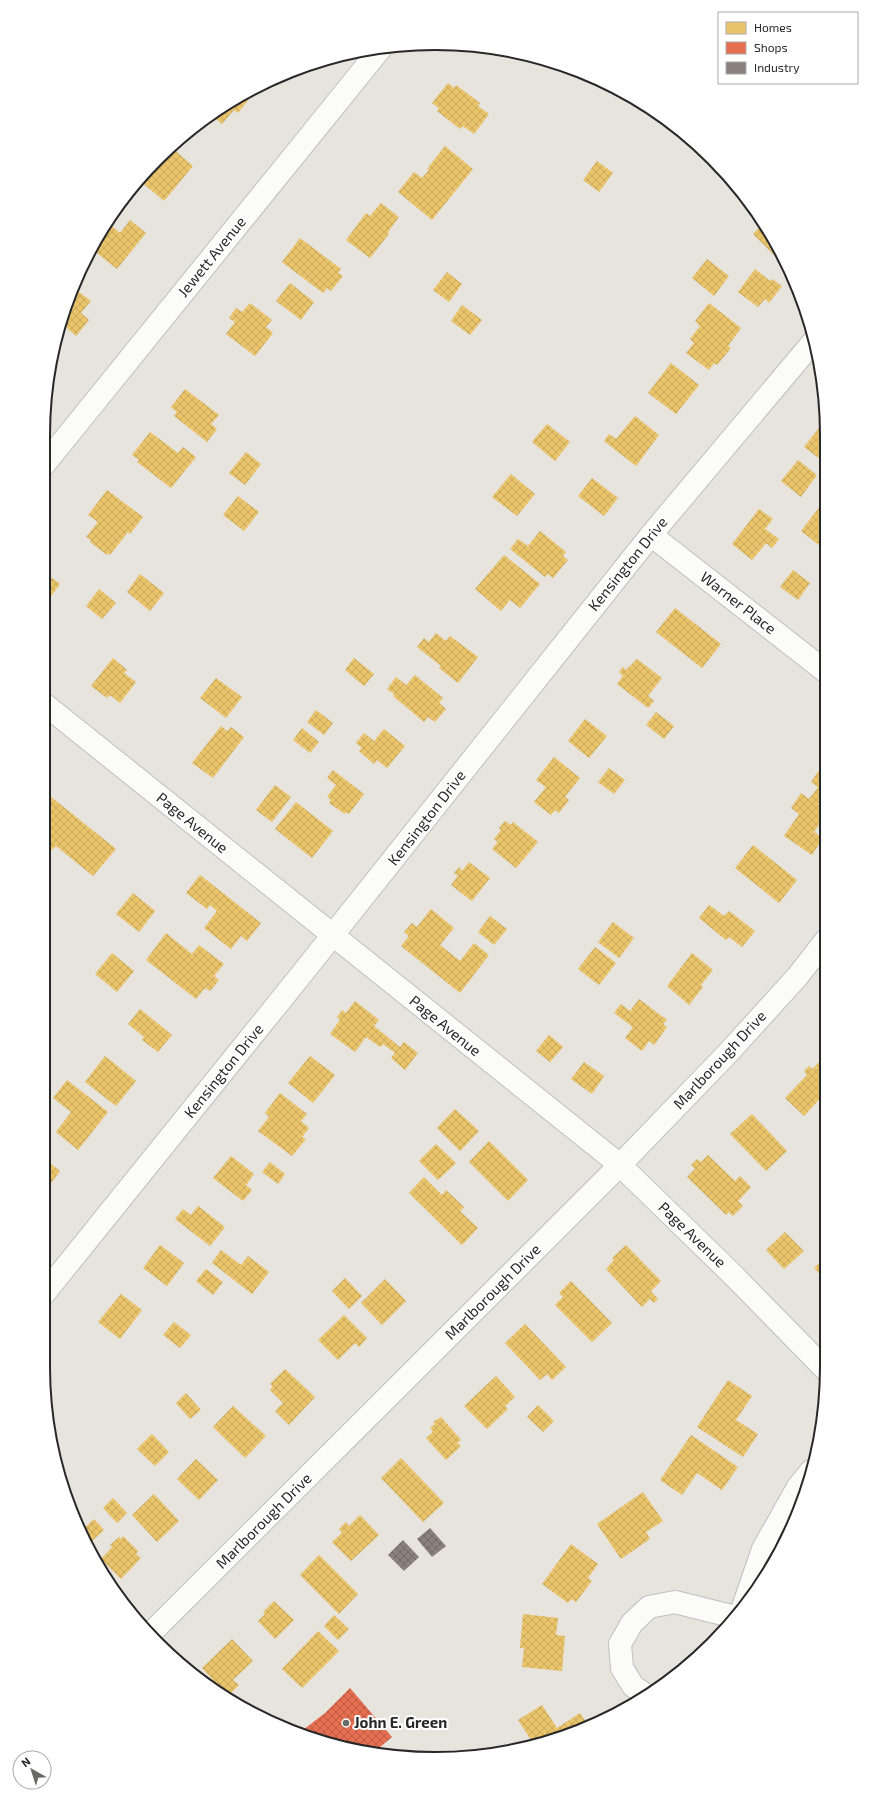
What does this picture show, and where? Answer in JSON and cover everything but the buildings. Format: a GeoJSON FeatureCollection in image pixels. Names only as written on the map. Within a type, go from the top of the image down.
{"type":"FeatureCollection","features":[{"type":"Feature","properties":{"kind":"street","name":"Jewett Avenue"},"geometry":{"type":"LineString","coordinates":[[50,457],[376,54]]}},
{"type":"Feature","properties":{"kind":"street","name":"Kensington Drive"},"geometry":{"type":"LineString","coordinates":[[50,1286],[333,936],[651,535],[810,346]]}},
{"type":"Feature","properties":{"kind":"street","name":"Warner Place"},"geometry":{"type":"LineString","coordinates":[[651,535],[820,667]]}},
{"type":"Feature","properties":{"kind":"street","name":"Page Avenue"},"geometry":{"type":"LineString","coordinates":[[50,709],[620,1165],[734,1276],[820,1364]]}},
{"type":"Feature","properties":{"kind":"street","name":"Marlborough Drive"},"geometry":{"type":"LineString","coordinates":[[154,1630],[620,1165],[728,1053],[792,983],[820,948]]}},
{"type":"Feature","properties":{"kind":"street"},"geometry":{"type":"LineString","coordinates":[[749,1588],[763,1549],[803,1481]]}},
{"type":"Feature","properties":{"kind":"street"},"geometry":{"type":"LineString","coordinates":[[641,1692],[633,1686],[622,1668],[620,1644],[632,1623],[649,1607],[675,1602],[729,1615]]}},
{"type":"Feature","properties":{"kind":"place","name":"John E. Green"},"geometry":{"type":"Point","coordinates":[346,1723]}}]}
